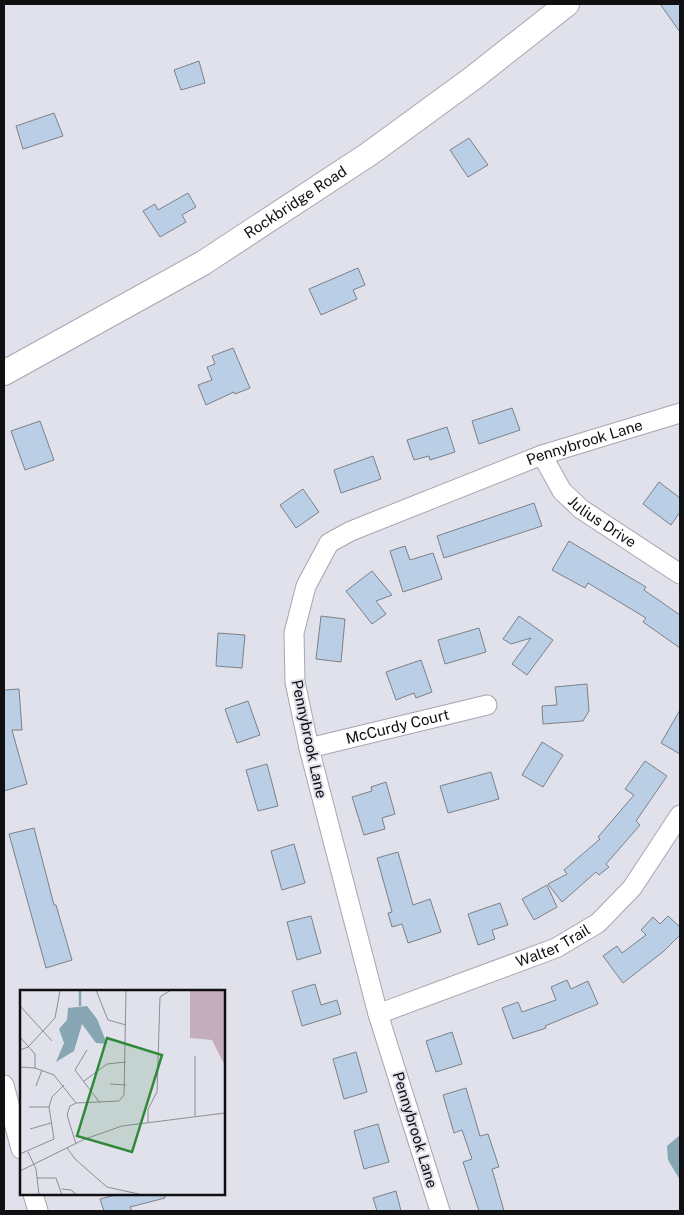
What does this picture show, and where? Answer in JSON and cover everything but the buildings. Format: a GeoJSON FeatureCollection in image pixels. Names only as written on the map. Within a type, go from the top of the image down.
{"type":"FeatureCollection","features":[{"type":"Feature","properties":{"kind":"main road","name":"Rockbridge Road"},"geometry":{"type":"LineString","coordinates":[[4,373],[202,263],[355,163],[473,78],[566,4]]}},
{"type":"Feature","properties":{"kind":"street","name":"Pennybrook Lane"},"geometry":{"type":"LineString","coordinates":[[440,1211],[378,1014],[309,748],[295,682],[294,633],[306,586],[329,543],[351,531],[542,455],[680,413]]}},
{"type":"Feature","properties":{"kind":"street","name":"Julius Drive"},"geometry":{"type":"LineString","coordinates":[[542,455],[562,491],[580,509],[680,574]]}},
{"type":"Feature","properties":{"kind":"street","name":"McCurdy Court"},"geometry":{"type":"LineString","coordinates":[[309,748],[487,705]]}},
{"type":"Feature","properties":{"kind":"street","name":"Walter Trail"},"geometry":{"type":"LineString","coordinates":[[378,1014],[556,948],[598,923],[632,888],[680,815]]}},
{"type":"Feature","properties":{"kind":"street"},"geometry":{"type":"LineString","coordinates":[[4,1085],[20,1145]]}},
{"type":"Feature","properties":{"kind":"street"},"geometry":{"type":"LineString","coordinates":[[33,1195],[38,1211]]}},
{"type":"Feature","properties":{"kind":"water"},"geometry":{"type":"Polygon","coordinates":[[[680,1135],[680,1180],[668,1160],[667,1146],[680,1135]]]}}]}
